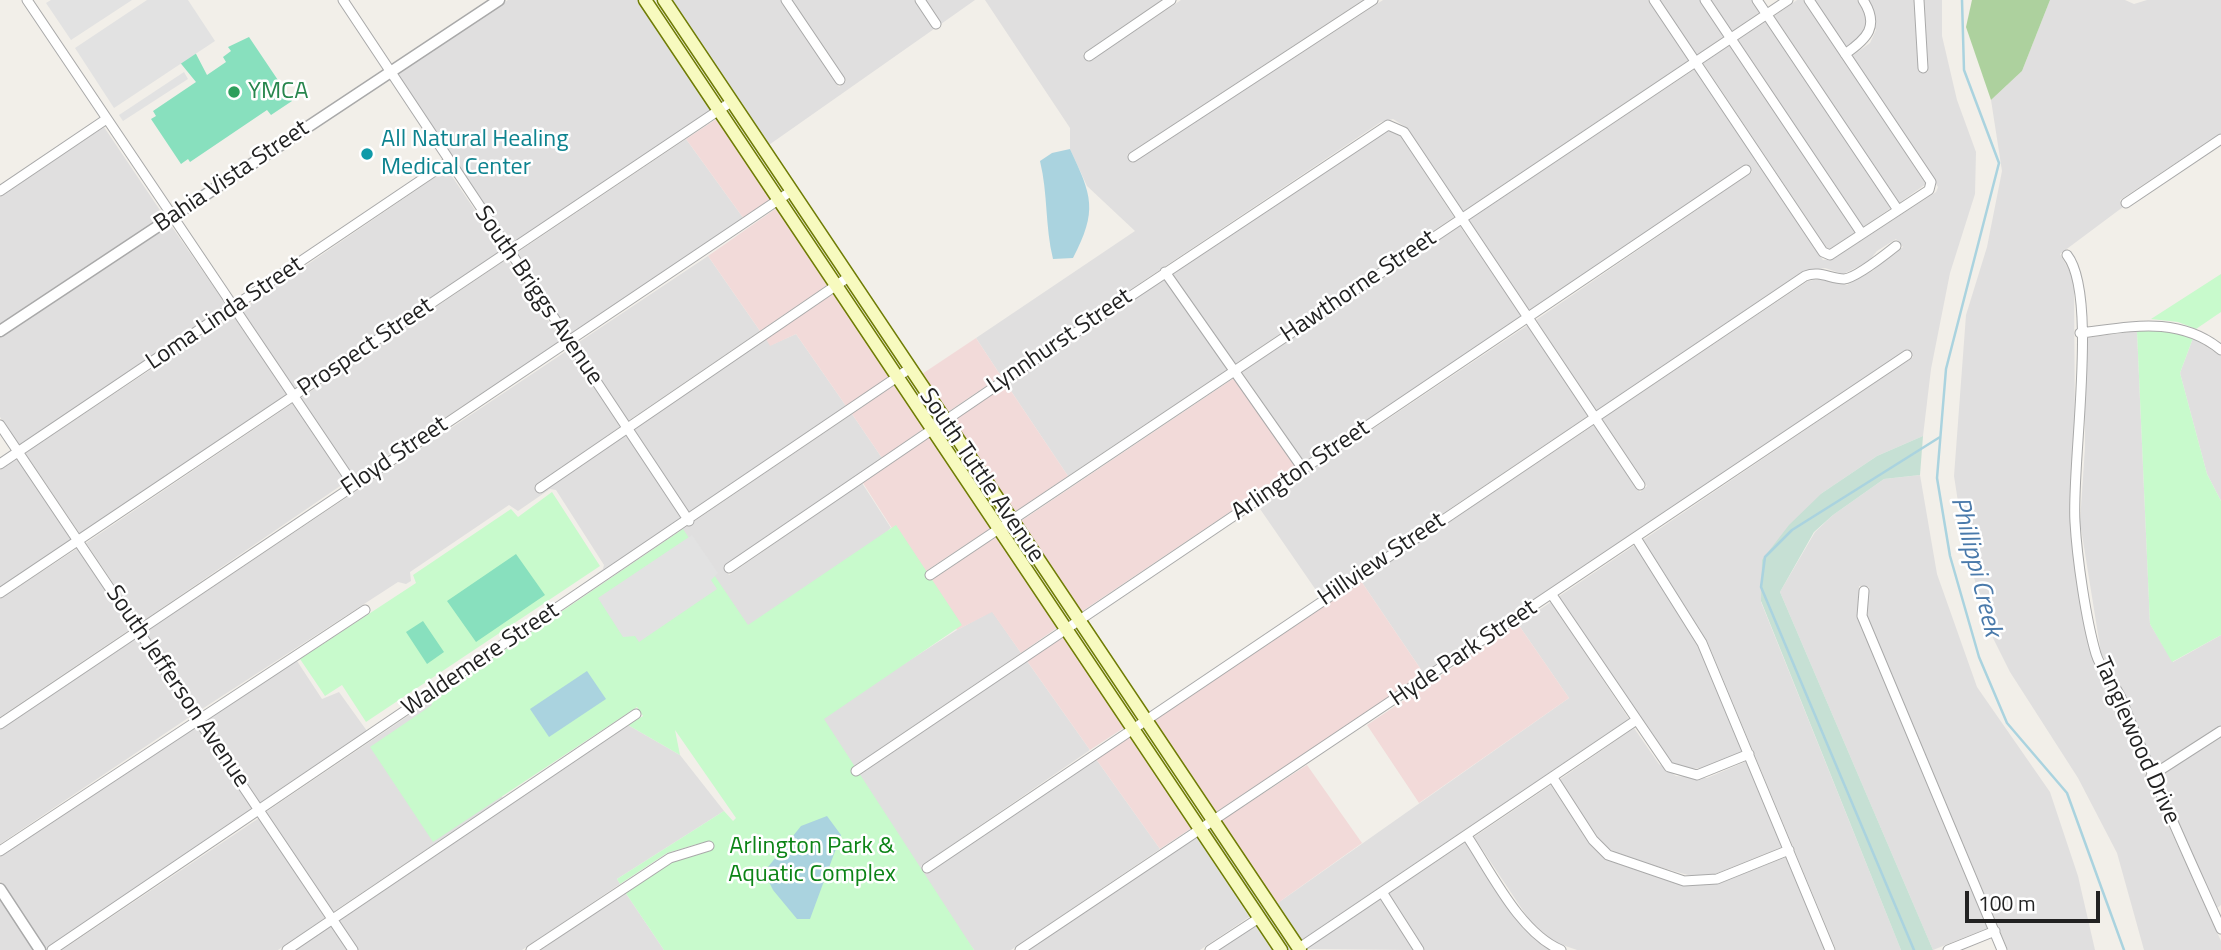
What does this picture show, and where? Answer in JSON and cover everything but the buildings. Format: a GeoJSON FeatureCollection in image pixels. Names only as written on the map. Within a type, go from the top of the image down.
{"type":"FeatureCollection","features":[{"type":"Feature","properties":{"kind":"main road","name":"South Tuttle Avenue"},"geometry":{"type":"LineString","coordinates":[[645,0],[1064,629],[1282,950]]}},
{"type":"Feature","properties":{"kind":"main road","name":"South Tuttle Avenue"},"geometry":{"type":"LineString","coordinates":[[664,0],[847,278],[1300,949]]}},
{"type":"Feature","properties":{"kind":"street"},"geometry":{"type":"LineString","coordinates":[[27,0],[170,217],[353,484]]}},
{"type":"Feature","properties":{"kind":"street","name":"South Briggs Avenue"},"geometry":{"type":"LineString","coordinates":[[343,0],[448,162],[689,521]]}},
{"type":"Feature","properties":{"kind":"street","name":"Bahia Vista Street"},"geometry":{"type":"LineString","coordinates":[[0,331],[499,0]]}},
{"type":"Feature","properties":{"kind":"street"},"geometry":{"type":"LineString","coordinates":[[786,0],[840,80]]}},
{"type":"Feature","properties":{"kind":"street"},"geometry":{"type":"LineString","coordinates":[[920,0],[936,24]]}},
{"type":"Feature","properties":{"kind":"street"},"geometry":{"type":"LineString","coordinates":[[1089,55],[1171,0]]}},
{"type":"Feature","properties":{"kind":"street"},"geometry":{"type":"LineString","coordinates":[[1133,156],[1373,0]]}},
{"type":"Feature","properties":{"kind":"street"},"geometry":{"type":"LineString","coordinates":[[1654,0],[1827,255],[1931,187],[1931,182],[1808,0]]}},
{"type":"Feature","properties":{"kind":"street"},"geometry":{"type":"LineString","coordinates":[[1705,0],[1862,234]]}},
{"type":"Feature","properties":{"kind":"street"},"geometry":{"type":"LineString","coordinates":[[1758,0],[1898,210]]}},
{"type":"Feature","properties":{"kind":"street","name":"Hawthorne Street"},"geometry":{"type":"LineString","coordinates":[[930,575],[1788,0]]}},
{"type":"Feature","properties":{"kind":"street"},"geometry":{"type":"LineString","coordinates":[[1845,54],[1866,40],[1871,28],[1870,12],[1863,0]]}},
{"type":"Feature","properties":{"kind":"street"},"geometry":{"type":"LineString","coordinates":[[1919,0],[1923,68]]}},
{"type":"Feature","properties":{"kind":"street","name":"Prospect Street"},"geometry":{"type":"LineString","coordinates":[[0,593],[731,102]]}},
{"type":"Feature","properties":{"kind":"street"},"geometry":{"type":"LineString","coordinates":[[0,191],[105,120]]}},
{"type":"Feature","properties":{"kind":"street","name":"Lynnhurst Street"},"geometry":{"type":"LineString","coordinates":[[729,568],[1383,127],[1396,126],[1404,132],[1461,219]]}},
{"type":"Feature","properties":{"kind":"street"},"geometry":{"type":"LineString","coordinates":[[2126,203],[2221,139]]}},
{"type":"Feature","properties":{"kind":"street","name":"Loma Linda Street"},"geometry":{"type":"LineString","coordinates":[[0,464],[448,162]]}},
{"type":"Feature","properties":{"kind":"street","name":"Arlington Street"},"geometry":{"type":"LineString","coordinates":[[856,771],[1746,170]]}},
{"type":"Feature","properties":{"kind":"street","name":"Floyd Street"},"geometry":{"type":"LineString","coordinates":[[0,724],[790,192]]}},
{"type":"Feature","properties":{"kind":"street"},"geometry":{"type":"LineString","coordinates":[[1461,219],[1640,485]]}},
{"type":"Feature","properties":{"kind":"street","name":"Hillview Street"},"geometry":{"type":"LineString","coordinates":[[927,868],[1805,276],[1824,273],[1843,279],[1871,266],[1879,256],[1896,246]]}},
{"type":"Feature","properties":{"kind":"street","name":"Tanglewood Drive"},"geometry":{"type":"LineString","coordinates":[[2067,255],[2079,278],[2080,446],[2074,505],[2078,550],[2096,654],[2120,696],[2151,776],[2218,914],[2221,929]]}},
{"type":"Feature","properties":{"kind":"street"},"geometry":{"type":"LineString","coordinates":[[1165,272],[1303,469]]}},
{"type":"Feature","properties":{"kind":"street"},"geometry":{"type":"LineString","coordinates":[[540,488],[847,278]]}},
{"type":"Feature","properties":{"kind":"street"},"geometry":{"type":"LineString","coordinates":[[2080,333],[2142,325],[2168,326],[2198,335],[2221,350]]}},
{"type":"Feature","properties":{"kind":"street","name":"Hyde Park Street"},"geometry":{"type":"LineString","coordinates":[[1020,950],[1907,355]]}},
{"type":"Feature","properties":{"kind":"street","name":"Waldemere Street"},"geometry":{"type":"LineString","coordinates":[[52,950],[689,521],[909,369]]}},
{"type":"Feature","properties":{"kind":"street","name":"South Jefferson Avenue"},"geometry":{"type":"LineString","coordinates":[[0,425],[353,950]]}},
{"type":"Feature","properties":{"kind":"street"},"geometry":{"type":"LineString","coordinates":[[1636,538],[1696,629],[1830,950]]}},
{"type":"Feature","properties":{"kind":"street"},"geometry":{"type":"LineString","coordinates":[[1864,591],[1862,616],[2002,950]]}},
{"type":"Feature","properties":{"kind":"street"},"geometry":{"type":"LineString","coordinates":[[1552,595],[1662,761],[1677,771],[1706,773],[1749,754]]}},
{"type":"Feature","properties":{"kind":"street"},"geometry":{"type":"LineString","coordinates":[[0,851],[365,610]]}},
{"type":"Feature","properties":{"kind":"street"},"geometry":{"type":"LineString","coordinates":[[287,950],[636,714]]}},
{"type":"Feature","properties":{"kind":"street"},"geometry":{"type":"LineString","coordinates":[[1300,949],[1635,721]]}},
{"type":"Feature","properties":{"kind":"street"},"geometry":{"type":"LineString","coordinates":[[2151,776],[2221,731]]}},
{"type":"Feature","properties":{"kind":"street"},"geometry":{"type":"LineString","coordinates":[[1553,778],[1593,840],[1608,855],[1684,881],[1717,879],[1789,850]]}},
{"type":"Feature","properties":{"kind":"street"},"geometry":{"type":"LineString","coordinates":[[1467,836],[1530,929],[1561,950]]}},
{"type":"Feature","properties":{"kind":"street"},"geometry":{"type":"LineString","coordinates":[[531,950],[670,858],[709,846]]}},
{"type":"Feature","properties":{"kind":"street"},"geometry":{"type":"LineString","coordinates":[[0,889],[40,950]]}},
{"type":"Feature","properties":{"kind":"street"},"geometry":{"type":"LineString","coordinates":[[1382,892],[1419,950]]}},
{"type":"Feature","properties":{"kind":"street"},"geometry":{"type":"LineString","coordinates":[[1210,950],[1259,918]]}},
{"type":"Feature","properties":{"kind":"street"},"geometry":{"type":"LineString","coordinates":[[1948,950],[1995,931]]}},
{"type":"Feature","properties":{"kind":"shaded area"},"geometry":{"type":"Polygon","coordinates":[[[51,0],[132,0],[71,40],[46,3],[51,0]]]}},
{"type":"Feature","properties":{"kind":"shaded area"},"geometry":{"type":"Polygon","coordinates":[[[147,0],[188,0],[215,41],[114,108],[75,48],[147,0]]]}},
{"type":"Feature","properties":{"kind":"shaded area"},"geometry":{"type":"Polygon","coordinates":[[[508,0],[639,0],[712,109],[510,245],[397,73],[508,0]]]}},
{"type":"Feature","properties":{"kind":"shaded area"},"geometry":{"type":"Polygon","coordinates":[[[669,0],[781,0],[839,87],[846,81],[792,0],[914,0],[934,29],[766,147],[669,0]]]}},
{"type":"Feature","properties":{"kind":"shaded area"},"geometry":{"type":"Polygon","coordinates":[[[925,0],[975,0],[941,24],[925,0]]]}},
{"type":"Feature","properties":{"kind":"shaded area"},"geometry":{"type":"Polygon","coordinates":[[[985,0],[1162,0],[1083,54],[1088,62],[1181,0],[1363,0],[1127,155],[1132,163],[1383,0],[1648,0],[1689,60],[1462,212],[1404,126],[1393,119],[1381,122],[1001,376],[976,338],[1135,231],[1087,186],[1070,149],[1070,128],[985,0]]]}},
{"type":"Feature","properties":{"kind":"shaded area"},"geometry":{"type":"Polygon","coordinates":[[[1659,0],[1700,0],[1724,36],[1697,55],[1659,0]]]}},
{"type":"Feature","properties":{"kind":"shaded area"},"geometry":{"type":"Polygon","coordinates":[[[1711,0],[1752,0],[1760,12],[1732,31],[1711,0]]]}},
{"type":"Feature","properties":{"kind":"shaded area"},"geometry":{"type":"Polygon","coordinates":[[[1797,0],[1803,0],[1926,184],[1899,203],[1774,16],[1797,0]]]}},
{"type":"Feature","properties":{"kind":"shaded area"},"geometry":{"type":"Polygon","coordinates":[[[1814,0],[1857,0],[1865,13],[1867,27],[1858,40],[1846,47],[1814,0]]]}},
{"type":"Feature","properties":{"kind":"shaded area"},"geometry":{"type":"Polygon","coordinates":[[[1868,0],[1914,0],[1920,73],[1928,72],[1924,0],[1942,0],[1942,36],[1957,100],[1976,152],[1975,194],[1950,273],[1931,369],[1923,436],[1877,456],[1822,493],[1761,602],[1901,950],[1836,950],[1707,641],[1643,540],[1913,357],[1908,349],[1424,674],[1361,581],[1594,425],[1640,492],[1647,486],[1602,419],[1808,281],[1824,278],[1847,285],[1874,270],[1882,260],[1903,247],[1896,239],[1877,251],[1868,262],[1843,274],[1825,268],[1802,272],[1596,411],[1536,320],[1752,172],[1747,164],[1530,311],[1467,221],[1695,69],[1823,260],[1833,259],[1936,192],[1938,187],[1852,56],[1870,43],[1876,30],[1874,11],[1868,0]]]}},
{"type":"Feature","properties":{"kind":"shaded area"},"geometry":{"type":"Polygon","coordinates":[[[2050,0],[2125,0],[2134,4],[2147,0],[2221,0],[2221,133],[2120,200],[2123,207],[2060,254],[2074,279],[2075,445],[2070,522],[2089,645],[2098,670],[2116,698],[2145,774],[2221,941],[2221,950],[2144,950],[2117,853],[2078,778],[2010,672],[1990,632],[1965,547],[1954,476],[1966,315],[1987,247],[2002,171],[1991,100],[2022,71],[2050,0]]]}},
{"type":"Feature","properties":{"kind":"shaded area"},"geometry":{"type":"Polygon","coordinates":[[[1766,21],[1891,208],[1863,227],[1738,40],[1766,21]]]}},
{"type":"Feature","properties":{"kind":"shaded area"},"geometry":{"type":"Polygon","coordinates":[[[1730,45],[1856,232],[1828,250],[1703,63],[1730,45]]]}},
{"type":"Feature","properties":{"kind":"shaded area"},"geometry":{"type":"Polygon","coordinates":[[[184,72],[188,79],[123,121],[119,115],[184,72]]]}},
{"type":"Feature","properties":{"kind":"shaded area"},"geometry":{"type":"Polygon","coordinates":[[[718,118],[772,198],[744,219],[686,139],[718,118]]]}},
{"type":"Feature","properties":{"kind":"shaded area"},"geometry":{"type":"Polygon","coordinates":[[[104,127],[164,216],[0,325],[0,197],[104,127]]]}},
{"type":"Feature","properties":{"kind":"shaded area"},"geometry":{"type":"Polygon","coordinates":[[[1389,130],[1400,135],[1454,217],[1235,364],[1172,274],[1389,130]]]}},
{"type":"Feature","properties":{"kind":"shaded area"},"geometry":{"type":"Polygon","coordinates":[[[686,139],[744,219],[570,336],[515,254],[686,139]]]}},
{"type":"Feature","properties":{"kind":"shaded area"},"geometry":{"type":"Polygon","coordinates":[[[447,169],[502,250],[295,389],[241,310],[447,169]]]}},
{"type":"Feature","properties":{"kind":"shaded area"},"geometry":{"type":"Polygon","coordinates":[[[778,207],[829,284],[760,331],[708,256],[778,207]]]}},
{"type":"Feature","properties":{"kind":"shaded area"},"geometry":{"type":"Polygon","coordinates":[[[170,224],[227,306],[19,445],[0,417],[0,337],[170,224]]]}},
{"type":"Feature","properties":{"kind":"shaded area"},"geometry":{"type":"Polygon","coordinates":[[[1460,226],[1522,317],[1304,462],[1242,372],[1460,226]]]}},
{"type":"Feature","properties":{"kind":"shaded area"},"geometry":{"type":"Polygon","coordinates":[[[708,256],[760,331],[628,421],[576,344],[708,256]]]}},
{"type":"Feature","properties":{"kind":"shaded area"},"geometry":{"type":"Polygon","coordinates":[[[507,259],[562,341],[354,477],[301,398],[507,259]]]}},
{"type":"Feature","properties":{"kind":"shaded area"},"geometry":{"type":"Polygon","coordinates":[[[1164,279],[1228,369],[1068,476],[1007,385],[1164,279]]]}},
{"type":"Feature","properties":{"kind":"shaded area"},"geometry":{"type":"Polygon","coordinates":[[[834,293],[890,376],[846,406],[796,334],[770,346],[766,339],[834,293]]]}},
{"type":"Feature","properties":{"kind":"shaded area"},"geometry":{"type":"Polygon","coordinates":[[[233,315],[287,394],[80,534],[25,453],[233,315]]]}},
{"type":"Feature","properties":{"kind":"shaded area"},"geometry":{"type":"Polygon","coordinates":[[[1528,325],[1588,416],[1320,596],[1258,506],[1528,325]]]}},
{"type":"Feature","properties":{"kind":"shaded area"},"geometry":{"type":"Polygon","coordinates":[[[2137,331],[2150,624],[2173,662],[2221,635],[2221,725],[2153,768],[2125,695],[2101,653],[2080,522],[2085,447],[2085,338],[2137,331]]]}},
{"type":"Feature","properties":{"kind":"shaded area"},"geometry":{"type":"Polygon","coordinates":[[[796,334],[846,406],[690,514],[634,429],[766,339],[771,345],[796,334]]]}},
{"type":"Feature","properties":{"kind":"shaded area"},"geometry":{"type":"Polygon","coordinates":[[[976,338],[1001,376],[945,414],[919,376],[976,338]]]}},
{"type":"Feature","properties":{"kind":"shaded area"},"geometry":{"type":"Polygon","coordinates":[[[2193,338],[2221,356],[2221,501],[2207,474],[2180,373],[2193,338]]]}},
{"type":"Feature","properties":{"kind":"shaded area"},"geometry":{"type":"Polygon","coordinates":[[[568,350],[621,426],[534,487],[540,494],[626,435],[681,518],[583,584],[603,569],[604,565],[556,490],[550,489],[518,511],[509,505],[410,572],[411,581],[406,584],[398,582],[199,711],[145,632],[568,350]]]}},
{"type":"Feature","properties":{"kind":"shaded area"},"geometry":{"type":"Polygon","coordinates":[[[1234,378],[1297,467],[1078,614],[1018,523],[1234,378]]]}},
{"type":"Feature","properties":{"kind":"shaded area"},"geometry":{"type":"Polygon","coordinates":[[[896,384],[926,427],[882,458],[852,414],[896,384]]]}},
{"type":"Feature","properties":{"kind":"shaded area"},"geometry":{"type":"Polygon","coordinates":[[[1007,385],[1068,476],[1012,514],[951,422],[1007,385]]]}},
{"type":"Feature","properties":{"kind":"shaded area"},"geometry":{"type":"Polygon","coordinates":[[[293,403],[346,482],[140,623],[86,543],[293,403]]]}},
{"type":"Feature","properties":{"kind":"shaded area"},"geometry":{"type":"Polygon","coordinates":[[[852,414],[882,458],[723,567],[729,575],[862,483],[891,528],[676,714],[614,679],[589,593],[852,414]]]}},
{"type":"Feature","properties":{"kind":"shaded area"},"geometry":{"type":"Polygon","coordinates":[[[931,436],[991,528],[923,573],[929,582],[997,536],[1058,627],[1021,653],[992,612],[957,630],[863,483],[931,436]]]}},
{"type":"Feature","properties":{"kind":"shaded area"},"geometry":{"type":"Polygon","coordinates":[[[17,459],[72,539],[0,587],[0,470],[17,459]]]}},
{"type":"Feature","properties":{"kind":"shaded area"},"geometry":{"type":"Polygon","coordinates":[[[1920,475],[1937,574],[1977,687],[2050,792],[2078,876],[2095,950],[2008,950],[1867,616],[1869,587],[1859,586],[1858,618],[1988,928],[1933,950],[1780,592],[1815,532],[1833,515],[1884,479],[1920,475]]]}},
{"type":"Feature","properties":{"kind":"shaded area"},"geometry":{"type":"Polygon","coordinates":[[[692,535],[718,573],[711,580],[717,589],[639,642],[635,636],[623,637],[598,598],[692,535]]]}},
{"type":"Feature","properties":{"kind":"shaded area"},"geometry":{"type":"Polygon","coordinates":[[[1635,545],[1698,644],[1743,751],[1704,768],[1688,769],[1671,763],[1558,597],[1635,545]]]}},
{"type":"Feature","properties":{"kind":"shaded area"},"geometry":{"type":"Polygon","coordinates":[[[78,548],[132,628],[0,717],[0,599],[78,548]]]}},
{"type":"Feature","properties":{"kind":"shaded area"},"geometry":{"type":"Polygon","coordinates":[[[1361,581],[1424,674],[1213,814],[1151,722],[1361,581]]]}},
{"type":"Feature","properties":{"kind":"shaded area"},"geometry":{"type":"Polygon","coordinates":[[[1551,602],[1629,719],[1300,941],[1275,905],[1569,698],[1518,624],[1551,602]]]}},
{"type":"Feature","properties":{"kind":"shaded area"},"geometry":{"type":"Polygon","coordinates":[[[992,611],[1021,653],[850,769],[855,778],[1027,661],[1090,750],[921,866],[926,874],[1096,759],[1160,849],[1011,950],[974,950],[927,886],[816,720],[957,630],[992,611]]]}},
{"type":"Feature","properties":{"kind":"shaded area"},"geometry":{"type":"Polygon","coordinates":[[[1518,624],[1569,698],[1419,803],[1367,725],[1518,624]]]}},
{"type":"Feature","properties":{"kind":"shaded area"},"geometry":{"type":"Polygon","coordinates":[[[1063,636],[1125,727],[1090,750],[1027,661],[1063,636]]]}},
{"type":"Feature","properties":{"kind":"shaded area"},"geometry":{"type":"Polygon","coordinates":[[[138,637],[191,716],[0,844],[0,730],[138,637]]]}},
{"type":"Feature","properties":{"kind":"shaded area"},"geometry":{"type":"Polygon","coordinates":[[[297,661],[322,699],[339,692],[367,731],[261,804],[204,720],[297,661]]]}},
{"type":"Feature","properties":{"kind":"shaded area"},"geometry":{"type":"Polygon","coordinates":[[[430,701],[503,798],[333,912],[266,812],[430,701]]]}},
{"type":"Feature","properties":{"kind":"shaded area"},"geometry":{"type":"Polygon","coordinates":[[[197,725],[253,809],[45,949],[0,881],[0,857],[197,725]]]}},
{"type":"Feature","properties":{"kind":"shaded area"},"geometry":{"type":"Polygon","coordinates":[[[628,725],[680,755],[724,811],[617,879],[620,884],[522,950],[358,950],[339,921],[628,725]]]}},
{"type":"Feature","properties":{"kind":"shaded area"},"geometry":{"type":"Polygon","coordinates":[[[1634,728],[1659,764],[1676,776],[1707,778],[1747,761],[1782,847],[1715,874],[1695,877],[1621,856],[1602,844],[1559,780],[1634,728]]]}},
{"type":"Feature","properties":{"kind":"shaded area"},"geometry":{"type":"Polygon","coordinates":[[[1131,735],[1193,827],[1160,849],[1096,759],[1131,735]]]}},
{"type":"Feature","properties":{"kind":"shaded area"},"geometry":{"type":"Polygon","coordinates":[[[2221,737],[2221,905],[2217,908],[2157,778],[2221,737]]]}},
{"type":"Feature","properties":{"kind":"shaded area"},"geometry":{"type":"Polygon","coordinates":[[[1307,765],[1362,843],[1275,905],[1219,822],[1307,765]]]}},
{"type":"Feature","properties":{"kind":"shaded area"},"geometry":{"type":"Polygon","coordinates":[[[1551,785],[1589,843],[1605,859],[1683,885],[1718,884],[1786,857],[1825,950],[1577,950],[1554,942],[1530,921],[1474,837],[1551,785]]]}},
{"type":"Feature","properties":{"kind":"shaded area"},"geometry":{"type":"Polygon","coordinates":[[[259,818],[325,918],[278,950],[62,950],[259,818]]]}},
{"type":"Feature","properties":{"kind":"shaded area"},"geometry":{"type":"Polygon","coordinates":[[[1211,827],[1265,911],[1268,910],[1295,950],[1287,950],[1206,830],[1211,827]]]}},
{"type":"Feature","properties":{"kind":"shaded area"},"geometry":{"type":"Polygon","coordinates":[[[1198,835],[1252,915],[1200,950],[1029,950],[1198,835]]]}},
{"type":"Feature","properties":{"kind":"shaded area"},"geometry":{"type":"Polygon","coordinates":[[[1466,842],[1522,927],[1549,950],[1425,950],[1388,894],[1466,842]]]}},
{"type":"Feature","properties":{"kind":"shaded area"},"geometry":{"type":"Polygon","coordinates":[[[625,892],[664,950],[541,950],[625,892]]]}},
{"type":"Feature","properties":{"kind":"shaded area"},"geometry":{"type":"Polygon","coordinates":[[[0,897],[35,950],[0,950],[0,897]]]}},
{"type":"Feature","properties":{"kind":"shaded area"},"geometry":{"type":"Polygon","coordinates":[[[1381,899],[1413,950],[1306,949],[1319,940],[1381,899]]]}},
{"type":"Feature","properties":{"kind":"shaded area"},"geometry":{"type":"Polygon","coordinates":[[[1258,924],[1276,950],[1219,950],[1254,926],[1258,924]]]}},
{"type":"Feature","properties":{"kind":"shaded area"},"geometry":{"type":"Polygon","coordinates":[[[331,926],[347,950],[296,950],[331,926]]]}},
{"type":"Feature","properties":{"kind":"green space"},"geometry":{"type":"Polygon","coordinates":[[[1972,0],[2050,0],[2022,71],[1991,100],[1966,27],[1972,0]]]}},
{"type":"Feature","properties":{"kind":"green space","name":"YMCA"},"geometry":{"type":"Polygon","coordinates":[[[249,37],[292,101],[271,115],[267,110],[190,162],[188,159],[181,164],[151,119],[156,116],[153,111],[196,82],[178,60],[194,50],[207,75],[226,62],[223,57],[231,51],[228,47],[249,37]]]}},
{"type":"Feature","properties":{"kind":"green space"},"geometry":{"type":"Polygon","coordinates":[[[2221,274],[2221,312],[2196,329],[2178,322],[2151,319],[2221,274]]]}},
{"type":"Feature","properties":{"kind":"green space"},"geometry":{"type":"Polygon","coordinates":[[[2137,331],[2176,332],[2193,338],[2180,373],[2207,474],[2221,501],[2221,635],[2172,662],[2150,624],[2137,331]]]}},
{"type":"Feature","properties":{"kind":"green space"},"geometry":{"type":"Polygon","coordinates":[[[1923,436],[1920,475],[1884,479],[1833,515],[1814,532],[1780,592],[1933,950],[1901,950],[1761,601],[1762,560],[1789,525],[1822,493],[1877,456],[1923,436]]]}},
{"type":"Feature","properties":{"kind":"green space"},"geometry":{"type":"Polygon","coordinates":[[[552,492],[600,566],[366,722],[342,685],[325,696],[300,659],[416,583],[413,575],[511,509],[518,517],[552,492]]]}},
{"type":"Feature","properties":{"kind":"green space","name":"Arlington Park & Aquatic Complex"},"geometry":{"type":"Polygon","coordinates":[[[896,525],[962,625],[824,719],[974,950],[664,950],[625,892],[697,844],[667,853],[620,884],[617,879],[724,811],[733,821],[736,818],[675,730],[680,755],[628,725],[643,716],[637,707],[433,842],[370,747],[432,705],[430,701],[683,529],[748,625],[896,525]]]}},
{"type":"Feature","properties":{"kind":"green space"},"geometry":{"type":"Polygon","coordinates":[[[516,554],[545,595],[476,642],[447,601],[516,554]]]}},
{"type":"Feature","properties":{"kind":"green space"},"geometry":{"type":"Polygon","coordinates":[[[423,621],[444,652],[427,664],[406,632],[423,621]]]}},
{"type":"Feature","properties":{"kind":"water"},"geometry":{"type":"Polygon","coordinates":[[[1070,149],[1087,191],[1089,215],[1073,258],[1053,259],[1040,161],[1052,153],[1070,149]]]}},
{"type":"Feature","properties":{"kind":"water"},"geometry":{"type":"Polygon","coordinates":[[[587,671],[606,699],[549,737],[530,709],[587,671]]]}},
{"type":"Feature","properties":{"kind":"water"},"geometry":{"type":"Polygon","coordinates":[[[827,816],[841,835],[810,919],[797,919],[773,890],[764,872],[801,826],[827,816]]]}},
{"type":"Feature","properties":{"kind":"waterway","name":"Phillippi Creek"},"geometry":{"type":"LineString","coordinates":[[1962,0],[1964,70],[1999,163],[1946,369],[1937,478],[1950,556],[1979,657],[2007,723],[2067,793],[2124,950]]}},
{"type":"Feature","properties":{"kind":"waterway"},"geometry":{"type":"LineString","coordinates":[[1914,950],[1761,587],[1765,557],[1792,530],[1940,437]]}},
{"type":"Feature","properties":{"kind":"place","name":"YMCA"},"geometry":{"type":"Point","coordinates":[234,92]}},
{"type":"Feature","properties":{"kind":"place","name":"All Natural Healing Medical Center"},"geometry":{"type":"Point","coordinates":[367,154]}}]}
